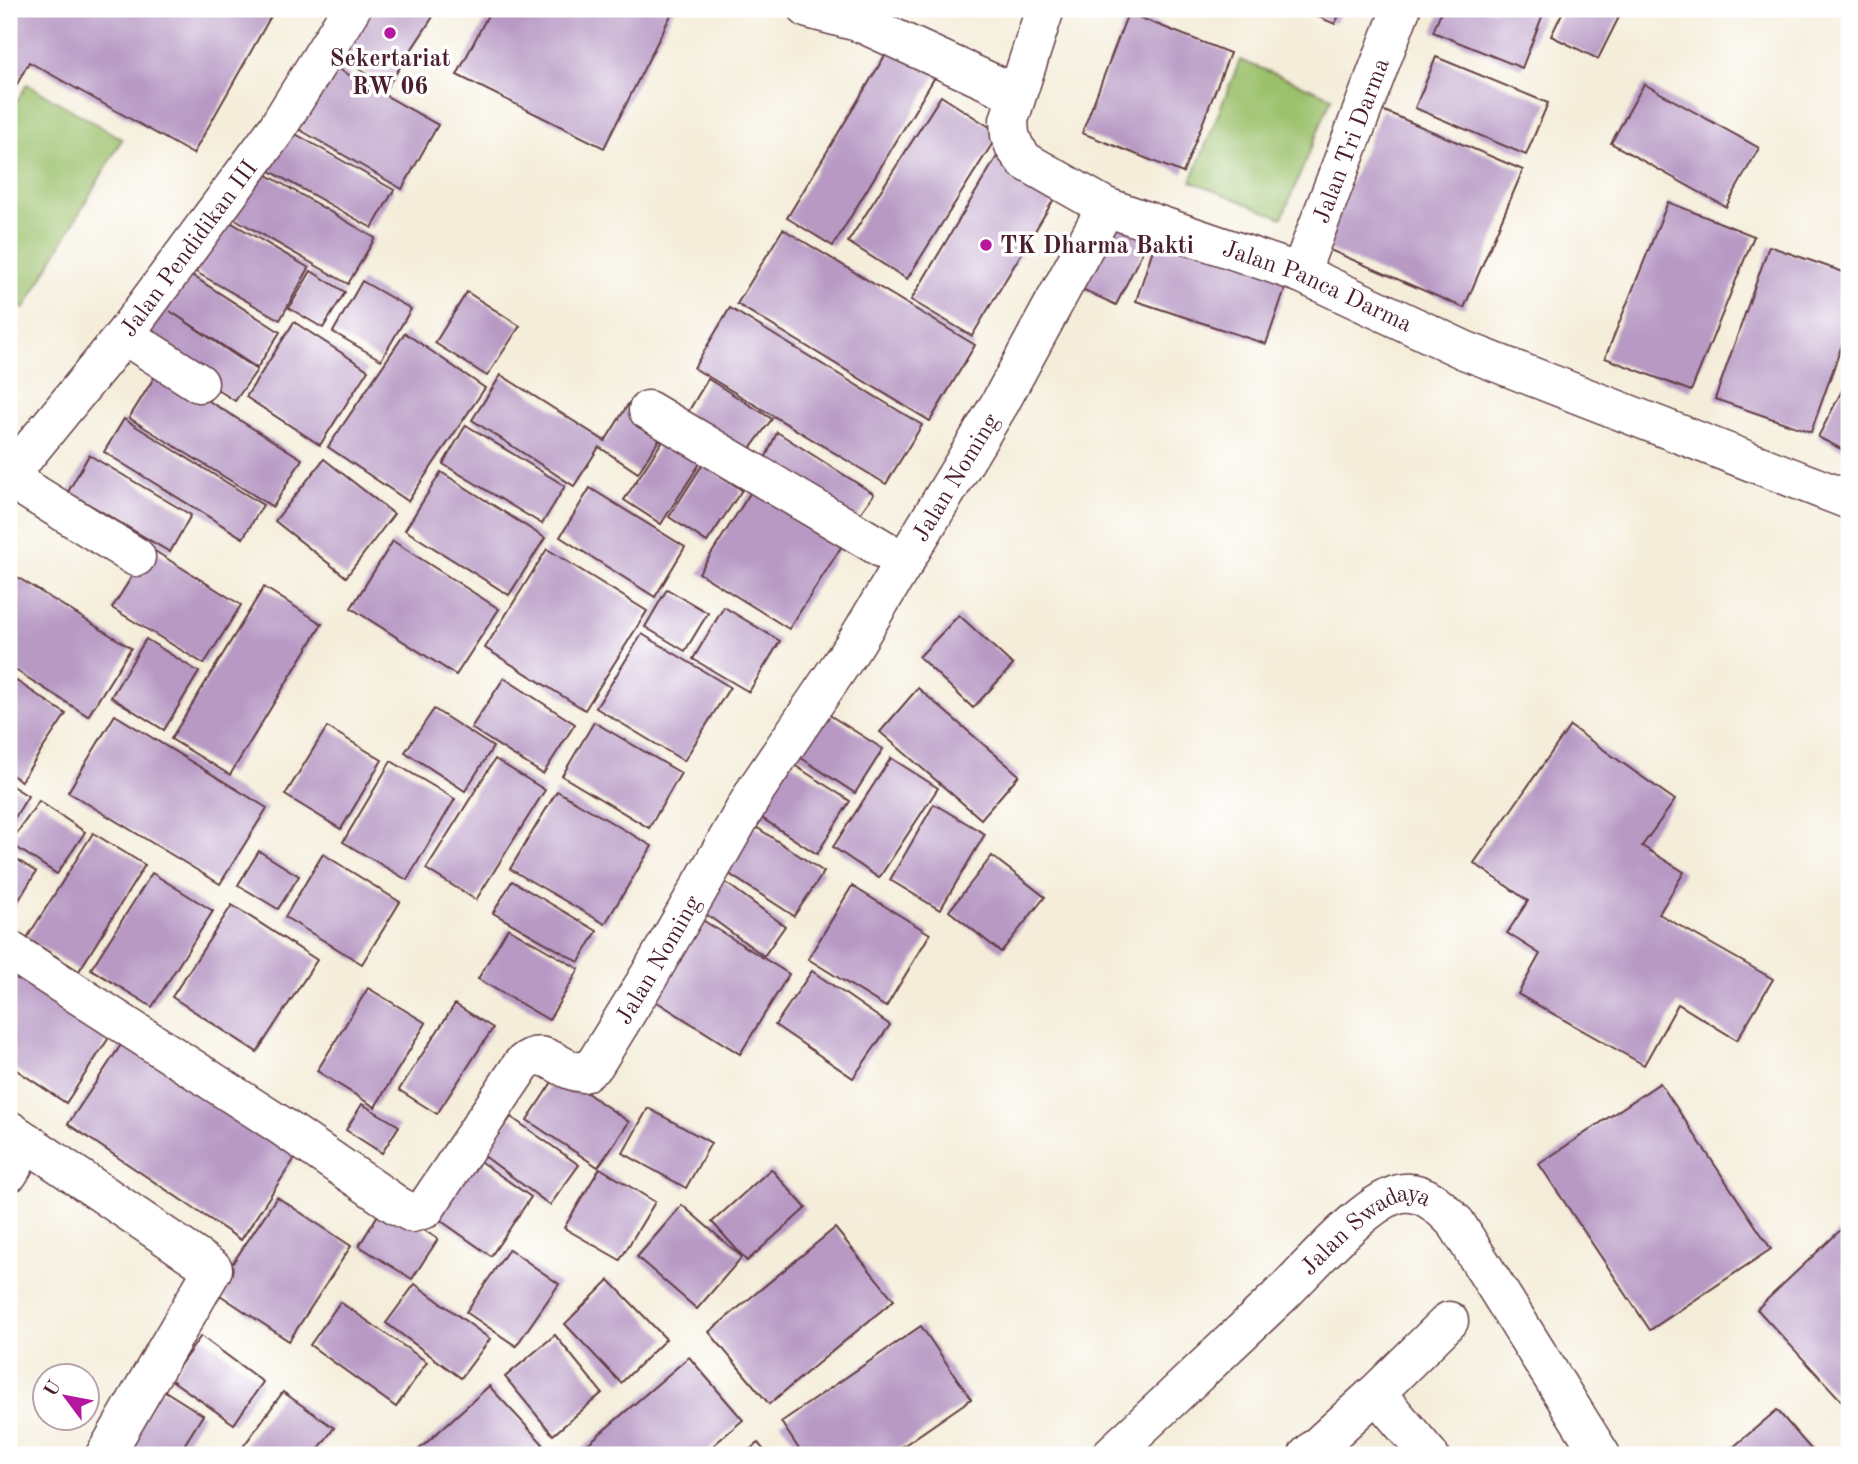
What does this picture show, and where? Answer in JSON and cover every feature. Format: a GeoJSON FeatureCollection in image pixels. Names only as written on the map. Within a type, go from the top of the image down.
{"type":"FeatureCollection","features":[{"type":"Feature","properties":{"kind":"street","name":"Jalan Pendidikan III"},"geometry":{"type":"LineString","coordinates":[[9,477],[124,335],[276,130],[351,9]]}},
{"type":"Feature","properties":{"kind":"street"},"geometry":{"type":"LineString","coordinates":[[808,9],[862,23],[1016,94]]}},
{"type":"Feature","properties":{"kind":"street","name":"Jalan Panca Darma"},"geometry":{"type":"LineString","coordinates":[[1045,9],[1009,120],[1010,135],[1015,148],[1026,160],[1106,207],[1300,273],[1464,350],[1849,500]]}},
{"type":"Feature","properties":{"kind":"street","name":"Jalan Tri Darma"},"geometry":{"type":"LineString","coordinates":[[1300,273],[1401,9]]}},
{"type":"Feature","properties":{"kind":"street","name":"Jalan Noming"},"geometry":{"type":"LineString","coordinates":[[9,950],[280,1125],[398,1206],[412,1213],[425,1209],[522,1064],[531,1055],[540,1055],[571,1072],[583,1073],[595,1065],[757,788],[856,642],[1000,403],[1106,207]]}},
{"type":"Feature","properties":{"kind":"street"},"geometry":{"type":"LineString","coordinates":[[124,335],[199,383]]}},
{"type":"Feature","properties":{"kind":"street"},"geometry":{"type":"LineString","coordinates":[[648,410],[905,562]]}},
{"type":"Feature","properties":{"kind":"street"},"geometry":{"type":"LineString","coordinates":[[9,477],[136,556]]}},
{"type":"Feature","properties":{"kind":"street"},"geometry":{"type":"LineString","coordinates":[[15,1148],[213,1269],[105,1455]]}},
{"type":"Feature","properties":{"kind":"street","name":"Jalan Swadaya"},"geometry":{"type":"LineString","coordinates":[[1111,1455],[1291,1286],[1329,1245],[1384,1201],[1402,1193],[1418,1195],[1438,1204],[1456,1223],[1601,1455]]}},
{"type":"Feature","properties":{"kind":"street"},"geometry":{"type":"LineString","coordinates":[[1308,1455],[1377,1393],[1449,1321]]}},
{"type":"Feature","properties":{"kind":"street"},"geometry":{"type":"LineString","coordinates":[[1377,1393],[1429,1455]]}},
{"type":"Feature","properties":{"kind":"green space"},"geometry":{"type":"Polygon","coordinates":[[[1240,60],[1332,97],[1282,218],[1191,181],[1240,60]]]}},
{"type":"Feature","properties":{"kind":"green space"},"geometry":{"type":"Polygon","coordinates":[[[27,84],[122,139],[24,309],[9,301],[9,115],[27,84]]]}},
{"type":"Feature","properties":{"kind":"building"},"geometry":{"type":"Polygon","coordinates":[[[9,9],[275,9],[193,154],[29,62],[9,99],[9,9]]]}},
{"type":"Feature","properties":{"kind":"building","name":"Sekertariat RW 06"},"geometry":{"type":"Polygon","coordinates":[[[372,9],[438,9],[387,87],[342,58],[372,9]]]}},
{"type":"Feature","properties":{"kind":"building"},"geometry":{"type":"Polygon","coordinates":[[[491,9],[674,9],[604,148],[457,75],[491,9]]]}},
{"type":"Feature","properties":{"kind":"building"},"geometry":{"type":"Polygon","coordinates":[[[1300,9],[1342,9],[1335,24],[1300,9]]]}},
{"type":"Feature","properties":{"kind":"building"},"geometry":{"type":"Polygon","coordinates":[[[1442,9],[1545,9],[1522,68],[1433,32],[1442,9]]]}},
{"type":"Feature","properties":{"kind":"building"},"geometry":{"type":"Polygon","coordinates":[[[1564,9],[1623,9],[1598,59],[1551,36],[1564,9]]]}},
{"type":"Feature","properties":{"kind":"building"},"geometry":{"type":"Polygon","coordinates":[[[1128,13],[1230,53],[1183,173],[1082,133],[1128,13]]]}},
{"type":"Feature","properties":{"kind":"building"},"geometry":{"type":"Polygon","coordinates":[[[892,44],[938,72],[833,246],[787,218],[892,44]]]}},
{"type":"Feature","properties":{"kind":"building"},"geometry":{"type":"Polygon","coordinates":[[[1436,57],[1548,103],[1526,155],[1415,108],[1436,57]]]}},
{"type":"Feature","properties":{"kind":"building"},"geometry":{"type":"Polygon","coordinates":[[[326,62],[438,125],[402,189],[290,124],[326,62]]]}},
{"type":"Feature","properties":{"kind":"building"},"geometry":{"type":"Polygon","coordinates":[[[1644,84],[1759,148],[1726,207],[1611,143],[1644,84]]]}},
{"type":"Feature","properties":{"kind":"building"},"geometry":{"type":"Polygon","coordinates":[[[941,96],[999,133],[907,279],[848,242],[941,96]]]}},
{"type":"Feature","properties":{"kind":"building"},"geometry":{"type":"Polygon","coordinates":[[[1382,110],[1523,170],[1464,308],[1323,247],[1382,110]]]}},
{"type":"Feature","properties":{"kind":"building"},"geometry":{"type":"Polygon","coordinates":[[[285,128],[394,190],[372,228],[263,167],[285,128]]]}},
{"type":"Feature","properties":{"kind":"building","name":"TK Dharma Bakti"},"geometry":{"type":"Polygon","coordinates":[[[999,153],[1060,189],[972,336],[911,300],[999,153]]]}},
{"type":"Feature","properties":{"kind":"building"},"geometry":{"type":"Polygon","coordinates":[[[257,169],[375,238],[348,284],[230,216],[257,169]]]}},
{"type":"Feature","properties":{"kind":"building"},"geometry":{"type":"Polygon","coordinates":[[[1668,202],[1754,236],[1691,391],[1605,358],[1668,202]]]}},
{"type":"Feature","properties":{"kind":"building"},"geometry":{"type":"Polygon","coordinates":[[[220,216],[309,268],[280,320],[189,268],[220,216]]]}},
{"type":"Feature","properties":{"kind":"building"},"geometry":{"type":"Polygon","coordinates":[[[1115,222],[1149,239],[1116,305],[1082,289],[1115,222]]]}},
{"type":"Feature","properties":{"kind":"building"},"geometry":{"type":"Polygon","coordinates":[[[783,229],[975,345],[930,421],[737,304],[783,229]]]}},
{"type":"Feature","properties":{"kind":"building"},"geometry":{"type":"Polygon","coordinates":[[[1158,234],[1289,277],[1266,344],[1136,301],[1158,234]]]}},
{"type":"Feature","properties":{"kind":"building"},"geometry":{"type":"Polygon","coordinates":[[[1769,246],[1849,274],[1849,325],[1811,432],[1715,399],[1769,246]]]}},
{"type":"Feature","properties":{"kind":"building"},"geometry":{"type":"Polygon","coordinates":[[[182,269],[280,332],[257,368],[170,311],[257,370],[235,401],[136,336],[182,269]]]}},
{"type":"Feature","properties":{"kind":"building"},"geometry":{"type":"Polygon","coordinates":[[[311,271],[345,292],[323,328],[289,308],[311,271]]]}},
{"type":"Feature","properties":{"kind":"building"},"geometry":{"type":"Polygon","coordinates":[[[362,281],[411,309],[381,360],[333,332],[362,281]]]}},
{"type":"Feature","properties":{"kind":"building"},"geometry":{"type":"Polygon","coordinates":[[[467,292],[520,326],[487,376],[435,343],[467,292]]]}},
{"type":"Feature","properties":{"kind":"building"},"geometry":{"type":"Polygon","coordinates":[[[730,308],[922,425],[886,484],[694,368],[730,308]]]}},
{"type":"Feature","properties":{"kind":"building"},"geometry":{"type":"Polygon","coordinates":[[[294,322],[368,370],[320,445],[246,397],[294,322]]]}},
{"type":"Feature","properties":{"kind":"building"},"geometry":{"type":"Polygon","coordinates":[[[405,333],[485,388],[408,501],[328,447],[405,333]]]}},
{"type":"Feature","properties":{"kind":"building"},"geometry":{"type":"Polygon","coordinates":[[[159,370],[302,459],[273,507],[129,418],[159,370]]]}},
{"type":"Feature","properties":{"kind":"building"},"geometry":{"type":"Polygon","coordinates":[[[501,375],[605,441],[629,403],[667,427],[638,473],[599,447],[574,486],[472,420],[501,375]]]}},
{"type":"Feature","properties":{"kind":"building"},"geometry":{"type":"Polygon","coordinates":[[[1849,377],[1849,453],[1818,437],[1849,377]]]}},
{"type":"Feature","properties":{"kind":"building"},"geometry":{"type":"Polygon","coordinates":[[[708,379],[772,419],[743,458],[685,417],[708,379]]]}},
{"type":"Feature","properties":{"kind":"building"},"geometry":{"type":"Polygon","coordinates":[[[124,419],[263,505],[243,538],[104,452],[124,419]]]}},
{"type":"Feature","properties":{"kind":"building"},"geometry":{"type":"Polygon","coordinates":[[[466,425],[565,486],[542,524],[443,464],[466,425]]]}},
{"type":"Feature","properties":{"kind":"building"},"geometry":{"type":"Polygon","coordinates":[[[669,431],[706,454],[661,524],[624,500],[669,431]]]}},
{"type":"Feature","properties":{"kind":"building"},"geometry":{"type":"Polygon","coordinates":[[[777,432],[874,494],[854,522],[761,468],[777,432]]]}},
{"type":"Feature","properties":{"kind":"building"},"geometry":{"type":"Polygon","coordinates":[[[89,455],[191,515],[170,552],[68,492],[89,455]]]}},
{"type":"Feature","properties":{"kind":"building"},"geometry":{"type":"Polygon","coordinates":[[[324,459],[394,514],[346,577],[275,521],[324,459]]]}},
{"type":"Feature","properties":{"kind":"building"},"geometry":{"type":"Polygon","coordinates":[[[703,464],[742,490],[707,542],[669,517],[703,464]]]}},
{"type":"Feature","properties":{"kind":"building"},"geometry":{"type":"Polygon","coordinates":[[[441,472],[545,538],[509,595],[405,530],[441,472]]]}},
{"type":"Feature","properties":{"kind":"building"},"geometry":{"type":"Polygon","coordinates":[[[756,484],[845,541],[789,629],[699,573],[756,484]]]}},
{"type":"Feature","properties":{"kind":"building"},"geometry":{"type":"Polygon","coordinates":[[[590,488],[685,547],[655,597],[560,537],[590,488]]]}},
{"type":"Feature","properties":{"kind":"building"},"geometry":{"type":"Polygon","coordinates":[[[393,541],[499,609],[456,675],[351,608],[393,541]]]}},
{"type":"Feature","properties":{"kind":"building"},"geometry":{"type":"Polygon","coordinates":[[[150,548],[241,605],[204,664],[112,608],[150,548]]]}},
{"type":"Feature","properties":{"kind":"building"},"geometry":{"type":"Polygon","coordinates":[[[547,549],[647,611],[585,710],[485,648],[547,549]]]}},
{"type":"Feature","properties":{"kind":"building"},"geometry":{"type":"Polygon","coordinates":[[[9,572],[131,648],[88,716],[9,666],[9,572]]]}},
{"type":"Feature","properties":{"kind":"building"},"geometry":{"type":"Polygon","coordinates":[[[264,587],[322,624],[230,775],[171,739],[264,587]]]}},
{"type":"Feature","properties":{"kind":"building"},"geometry":{"type":"Polygon","coordinates":[[[667,589],[708,613],[685,651],[645,627],[667,589]]]}},
{"type":"Feature","properties":{"kind":"building"},"geometry":{"type":"Polygon","coordinates":[[[724,607],[780,641],[749,692],[693,659],[724,607]]]}},
{"type":"Feature","properties":{"kind":"building"},"geometry":{"type":"Polygon","coordinates":[[[959,615],[1013,665],[973,708],[919,657],[959,615]]]}},
{"type":"Feature","properties":{"kind":"building"},"geometry":{"type":"Polygon","coordinates":[[[642,634],[730,687],[684,761],[596,708],[642,634]]]}},
{"type":"Feature","properties":{"kind":"building"},"geometry":{"type":"Polygon","coordinates":[[[146,639],[199,672],[164,730],[111,697],[146,639]]]}},
{"type":"Feature","properties":{"kind":"building"},"geometry":{"type":"Polygon","coordinates":[[[9,676],[66,714],[21,781],[9,773],[9,676]]]}},
{"type":"Feature","properties":{"kind":"building"},"geometry":{"type":"Polygon","coordinates":[[[504,678],[575,724],[543,774],[471,728],[504,678]]]}},
{"type":"Feature","properties":{"kind":"building"},"geometry":{"type":"Polygon","coordinates":[[[918,688],[1019,775],[981,819],[880,732],[918,688]]]}},
{"type":"Feature","properties":{"kind":"building"},"geometry":{"type":"Polygon","coordinates":[[[434,709],[493,747],[465,791],[405,752],[434,709]]]}},
{"type":"Feature","properties":{"kind":"building"},"geometry":{"type":"Polygon","coordinates":[[[820,709],[883,749],[855,793],[792,752],[820,709]]]}},
{"type":"Feature","properties":{"kind":"building"},"geometry":{"type":"Polygon","coordinates":[[[115,715],[267,808],[220,884],[68,792],[115,715]]]}},
{"type":"Feature","properties":{"kind":"building"},"geometry":{"type":"Polygon","coordinates":[[[594,722],[681,773],[649,828],[562,776],[594,722]]]}},
{"type":"Feature","properties":{"kind":"building"},"geometry":{"type":"Polygon","coordinates":[[[1570,726],[1675,800],[1642,846],[1684,872],[1659,914],[1773,979],[1737,1040],[1678,1004],[1644,1065],[1518,994],[1540,954],[1507,933],[1528,901],[1474,863],[1570,726]]]}},
{"type":"Feature","properties":{"kind":"building"},"geometry":{"type":"Polygon","coordinates":[[[327,727],[382,760],[341,829],[285,795],[327,727]]]}},
{"type":"Feature","properties":{"kind":"building"},"geometry":{"type":"Polygon","coordinates":[[[891,758],[938,788],[879,878],[833,847],[891,758]]]}},
{"type":"Feature","properties":{"kind":"building"},"geometry":{"type":"Polygon","coordinates":[[[495,759],[545,790],[476,900],[426,869],[495,759]]]}},
{"type":"Feature","properties":{"kind":"building"},"geometry":{"type":"Polygon","coordinates":[[[785,759],[850,801],[817,854],[751,811],[785,759]]]}},
{"type":"Feature","properties":{"kind":"building"},"geometry":{"type":"Polygon","coordinates":[[[391,761],[455,799],[407,880],[343,842],[391,761]]]}},
{"type":"Feature","properties":{"kind":"building"},"geometry":{"type":"Polygon","coordinates":[[[9,784],[28,796],[9,827],[9,784]]]}},
{"type":"Feature","properties":{"kind":"building"},"geometry":{"type":"Polygon","coordinates":[[[557,791],[652,846],[605,924],[510,869],[557,791]]]}},
{"type":"Feature","properties":{"kind":"building"},"geometry":{"type":"Polygon","coordinates":[[[39,801],[85,832],[57,874],[10,843],[39,801]]]}},
{"type":"Feature","properties":{"kind":"building"},"geometry":{"type":"Polygon","coordinates":[[[934,804],[985,834],[940,910],[890,880],[934,804]]]}},
{"type":"Feature","properties":{"kind":"building"},"geometry":{"type":"Polygon","coordinates":[[[750,823],[824,872],[794,916],[720,868],[750,823]]]}},
{"type":"Feature","properties":{"kind":"building"},"geometry":{"type":"Polygon","coordinates":[[[93,833],[145,865],[79,971],[27,938],[93,833]]]}},
{"type":"Feature","properties":{"kind":"building"},"geometry":{"type":"Polygon","coordinates":[[[259,851],[299,876],[278,909],[238,885],[259,851]]]}},
{"type":"Feature","properties":{"kind":"building"},"geometry":{"type":"Polygon","coordinates":[[[9,854],[36,872],[9,916],[9,854]]]}},
{"type":"Feature","properties":{"kind":"building"},"geometry":{"type":"Polygon","coordinates":[[[323,854],[400,902],[362,964],[285,917],[323,854]]]}},
{"type":"Feature","properties":{"kind":"building"},"geometry":{"type":"Polygon","coordinates":[[[992,856],[1045,897],[1001,952],[949,911],[992,856]]]}},
{"type":"Feature","properties":{"kind":"building"},"geometry":{"type":"Polygon","coordinates":[[[152,873],[213,911],[152,1007],[91,969],[152,873]]]}},
{"type":"Feature","properties":{"kind":"building"},"geometry":{"type":"Polygon","coordinates":[[[721,879],[785,926],[764,956],[699,909],[721,879]]]}},
{"type":"Feature","properties":{"kind":"building"},"geometry":{"type":"Polygon","coordinates":[[[512,881],[597,931],[579,962],[493,913],[512,881]]]}},
{"type":"Feature","properties":{"kind":"building"},"geometry":{"type":"Polygon","coordinates":[[[852,886],[930,934],[886,1007],[808,959],[852,886]]]}},
{"type":"Feature","properties":{"kind":"building"},"geometry":{"type":"Polygon","coordinates":[[[232,905],[317,960],[257,1052],[172,997],[232,905]]]}},
{"type":"Feature","properties":{"kind":"building"},"geometry":{"type":"Polygon","coordinates":[[[696,916],[789,974],[740,1054],[646,995],[696,916]]]}},
{"type":"Feature","properties":{"kind":"building"},"geometry":{"type":"Polygon","coordinates":[[[508,928],[579,969],[549,1020],[478,979],[508,928]]]}},
{"type":"Feature","properties":{"kind":"building"},"geometry":{"type":"Polygon","coordinates":[[[9,962],[114,1030],[66,1103],[9,1065],[9,962]]]}},
{"type":"Feature","properties":{"kind":"building"},"geometry":{"type":"Polygon","coordinates":[[[812,971],[890,1025],[853,1078],[775,1025],[812,971]]]}},
{"type":"Feature","properties":{"kind":"building"},"geometry":{"type":"Polygon","coordinates":[[[368,988],[426,1023],[375,1107],[317,1071],[368,988]]]}},
{"type":"Feature","properties":{"kind":"building"},"geometry":{"type":"Polygon","coordinates":[[[455,1004],[493,1028],[437,1114],[399,1090],[455,1004]]]}},
{"type":"Feature","properties":{"kind":"building"},"geometry":{"type":"Polygon","coordinates":[[[129,1033],[301,1149],[241,1240],[68,1124],[129,1033]]]}},
{"type":"Feature","properties":{"kind":"building"},"geometry":{"type":"Polygon","coordinates":[[[558,1073],[629,1122],[598,1167],[527,1120],[558,1073]]]}},
{"type":"Feature","properties":{"kind":"building"},"geometry":{"type":"Polygon","coordinates":[[[1660,1083],[1771,1249],[1650,1330],[1539,1164],[1660,1083]]]}},
{"type":"Feature","properties":{"kind":"building"},"geometry":{"type":"Polygon","coordinates":[[[362,1104],[399,1126],[382,1153],[346,1130],[362,1104]]]}},
{"type":"Feature","properties":{"kind":"building"},"geometry":{"type":"Polygon","coordinates":[[[648,1108],[711,1143],[686,1188],[623,1153],[648,1108]]]}},
{"type":"Feature","properties":{"kind":"building"},"geometry":{"type":"Polygon","coordinates":[[[511,1117],[579,1165],[550,1205],[483,1155],[511,1117]]]}},
{"type":"Feature","properties":{"kind":"building"},"geometry":{"type":"Polygon","coordinates":[[[471,1155],[531,1197],[491,1256],[430,1213],[471,1155]]]}},
{"type":"Feature","properties":{"kind":"building"},"geometry":{"type":"Polygon","coordinates":[[[600,1168],[655,1202],[620,1260],[564,1228],[600,1168]]]}},
{"type":"Feature","properties":{"kind":"building"},"geometry":{"type":"Polygon","coordinates":[[[771,1169],[806,1208],[747,1261],[712,1222],[771,1169]]]}},
{"type":"Feature","properties":{"kind":"building"},"geometry":{"type":"Polygon","coordinates":[[[277,1197],[351,1246],[289,1341],[214,1291],[277,1197]]]}},
{"type":"Feature","properties":{"kind":"building"},"geometry":{"type":"Polygon","coordinates":[[[384,1205],[438,1239],[412,1279],[359,1246],[384,1205]]]}},
{"type":"Feature","properties":{"kind":"building"},"geometry":{"type":"Polygon","coordinates":[[[682,1205],[742,1257],[697,1309],[637,1257],[682,1205]]]}},
{"type":"Feature","properties":{"kind":"building"},"geometry":{"type":"Polygon","coordinates":[[[1849,1222],[1849,1409],[1757,1309],[1849,1222]]]}},
{"type":"Feature","properties":{"kind":"building"},"geometry":{"type":"Polygon","coordinates":[[[835,1228],[894,1300],[769,1404],[709,1332],[835,1228]]]}},
{"type":"Feature","properties":{"kind":"building"},"geometry":{"type":"Polygon","coordinates":[[[509,1249],[559,1284],[516,1346],[466,1312],[509,1249]]]}},
{"type":"Feature","properties":{"kind":"building"},"geometry":{"type":"Polygon","coordinates":[[[609,1280],[666,1339],[621,1383],[565,1324],[609,1280]]]}},
{"type":"Feature","properties":{"kind":"building"},"geometry":{"type":"Polygon","coordinates":[[[415,1284],[490,1339],[461,1378],[386,1323],[415,1284]]]}},
{"type":"Feature","properties":{"kind":"building"},"geometry":{"type":"Polygon","coordinates":[[[340,1302],[427,1362],[396,1407],[310,1345],[340,1302]]]}},
{"type":"Feature","properties":{"kind":"building"},"geometry":{"type":"Polygon","coordinates":[[[921,1326],[971,1399],[890,1455],[803,1455],[781,1422],[921,1326]]]}},
{"type":"Feature","properties":{"kind":"building"},"geometry":{"type":"Polygon","coordinates":[[[555,1335],[602,1393],[553,1435],[505,1377],[555,1335]]]}},
{"type":"Feature","properties":{"kind":"building"},"geometry":{"type":"Polygon","coordinates":[[[201,1336],[263,1382],[234,1424],[170,1379],[201,1336]]]}},
{"type":"Feature","properties":{"kind":"building"},"geometry":{"type":"Polygon","coordinates":[[[689,1357],[743,1420],[702,1455],[575,1455],[689,1357]]]}},
{"type":"Feature","properties":{"kind":"building"},"geometry":{"type":"Polygon","coordinates":[[[154,1384],[203,1415],[178,1455],[110,1455],[154,1384]]]}},
{"type":"Feature","properties":{"kind":"building"},"geometry":{"type":"Polygon","coordinates":[[[489,1386],[543,1444],[531,1455],[459,1455],[454,1450],[458,1455],[413,1455],[489,1386]]]}},
{"type":"Feature","properties":{"kind":"building"},"geometry":{"type":"Polygon","coordinates":[[[283,1392],[334,1428],[314,1455],[246,1455],[240,1451],[283,1392]]]}},
{"type":"Feature","properties":{"kind":"building"},"geometry":{"type":"Polygon","coordinates":[[[1777,1410],[1816,1455],[1724,1455],[1777,1410]]]}},
{"type":"Feature","properties":{"kind":"building"},"geometry":{"type":"Polygon","coordinates":[[[758,1443],[768,1455],[743,1455],[758,1443]]]}},
{"type":"Feature","properties":{"kind":"place","name":"Sekertariat RW 06"},"geometry":{"type":"Point","coordinates":[390,33]}},
{"type":"Feature","properties":{"kind":"place","name":"TK Dharma Bakti"},"geometry":{"type":"Point","coordinates":[986,245]}}]}
